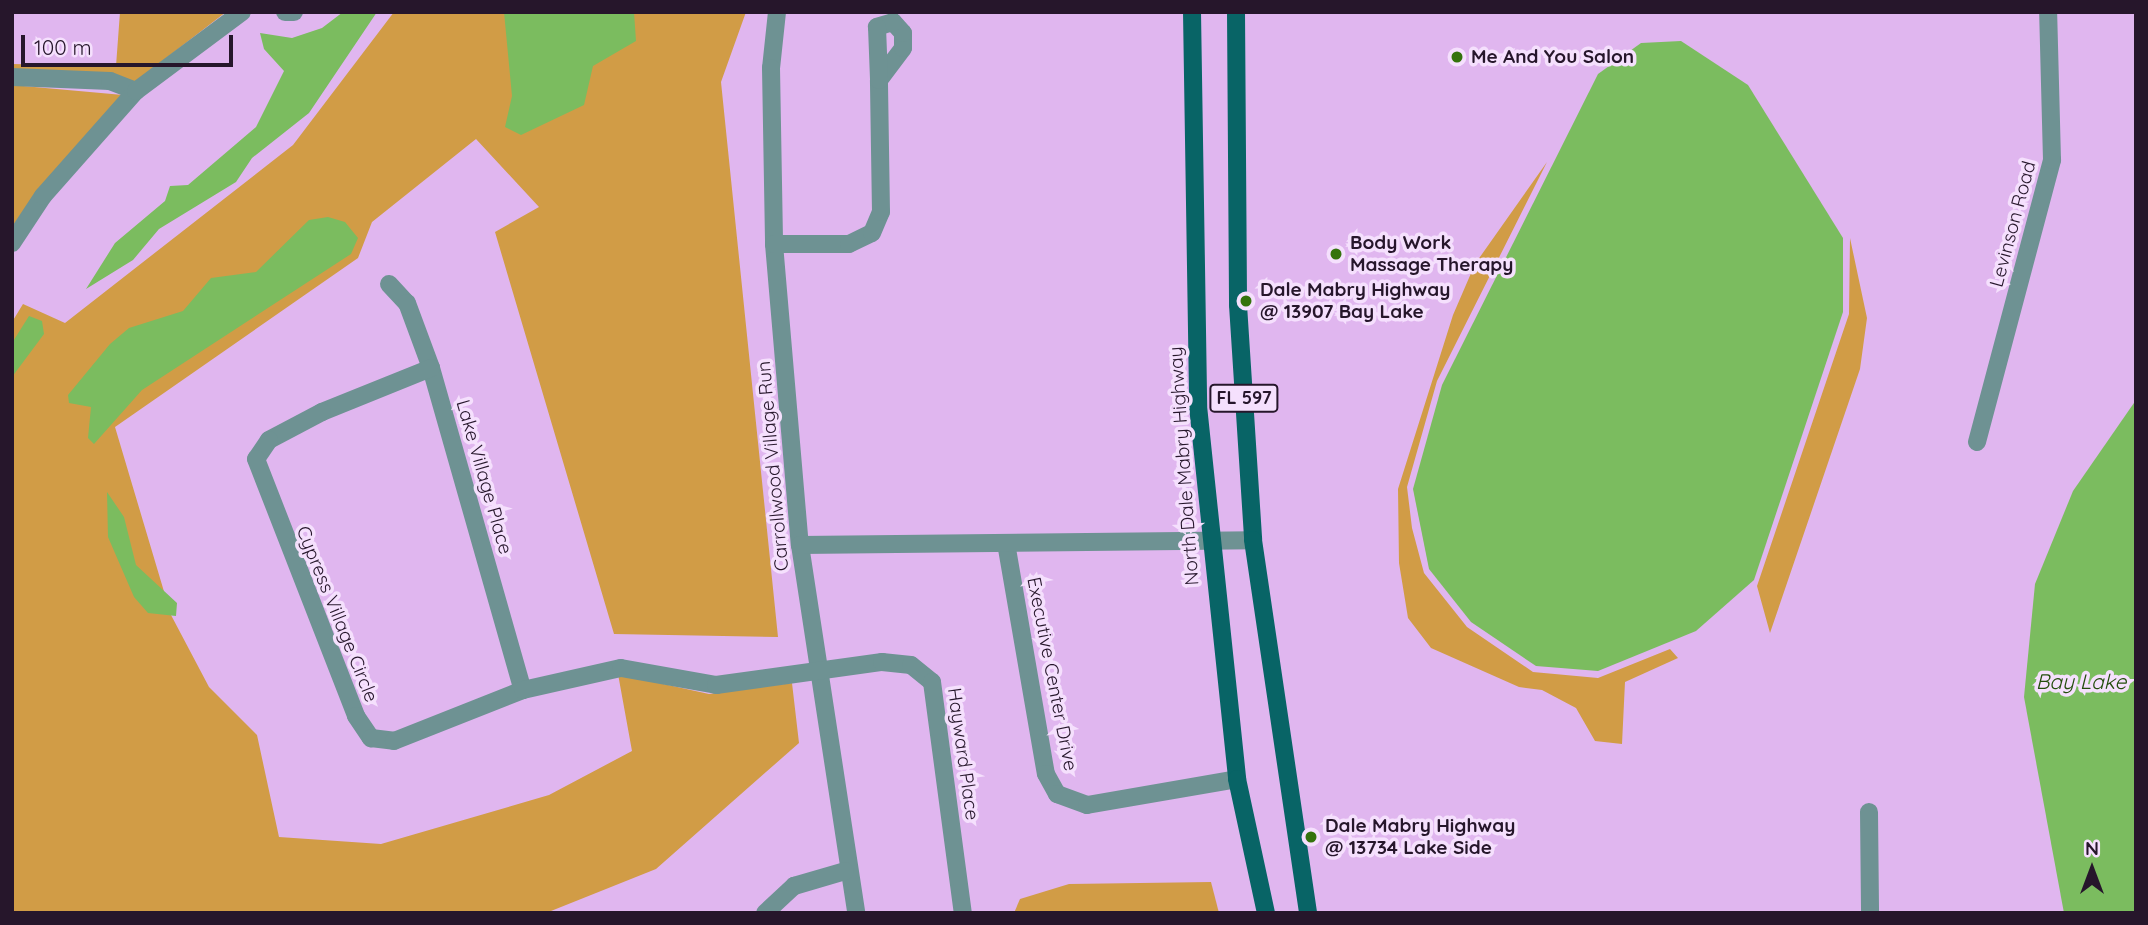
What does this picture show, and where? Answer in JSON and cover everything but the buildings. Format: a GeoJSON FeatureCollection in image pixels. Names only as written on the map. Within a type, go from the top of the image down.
{"type":"FeatureCollection","features":[{"type":"Feature","properties":{"kind":"main road","name":"North Dale Mabry Highway"},"geometry":{"type":"LineString","coordinates":[[1192,12],[1193,278],[1209,541],[1237,779],[1266,913]]}},
{"type":"Feature","properties":{"kind":"main road","name":"FL 597"},"geometry":{"type":"LineString","coordinates":[[1236,12],[1238,305],[1254,540],[1308,913]]}},
{"type":"Feature","properties":{"kind":"street"},"geometry":{"type":"LineString","coordinates":[[12,243],[43,196],[136,91],[242,12]]}},
{"type":"Feature","properties":{"kind":"street"},"geometry":{"type":"LineString","coordinates":[[285,12],[294,12]]}},
{"type":"Feature","properties":{"kind":"street","name":"Carrollwood Village Run"},"geometry":{"type":"LineString","coordinates":[[777,12],[771,68],[774,244],[800,545],[845,871],[856,913]]}},
{"type":"Feature","properties":{"kind":"street","name":"Levinson Road"},"geometry":{"type":"LineString","coordinates":[[1977,442],[2052,160],[2048,12]]}},
{"type":"Feature","properties":{"kind":"street"},"geometry":{"type":"LineString","coordinates":[[12,77],[110,81],[136,91]]}},
{"type":"Feature","properties":{"kind":"street"},"geometry":{"type":"LineString","coordinates":[[774,244],[849,244],[872,233],[881,212],[879,80]]}},
{"type":"Feature","properties":{"kind":"street","name":"Lake Village Place"},"geometry":{"type":"LineString","coordinates":[[389,284],[407,303],[430,368],[523,690]]}},
{"type":"Feature","properties":{"kind":"street","name":"Cypress Village Circle"},"geometry":{"type":"LineString","coordinates":[[430,368],[269,440],[256,459],[262,487],[356,716],[371,738],[394,741],[523,690],[607,671]]}},
{"type":"Feature","properties":{"kind":"street"},"geometry":{"type":"LineString","coordinates":[[800,545],[1254,540]]}},
{"type":"Feature","properties":{"kind":"street","name":"Executive Center Drive"},"geometry":{"type":"LineString","coordinates":[[1006,543],[1046,774],[1057,794],[1087,805],[1237,779]]}},
{"type":"Feature","properties":{"kind":"street","name":"Hayward Place"},"geometry":{"type":"LineString","coordinates":[[607,671],[716,685],[815,669],[911,665],[932,682],[963,913]]}},
{"type":"Feature","properties":{"kind":"street"},"geometry":{"type":"LineString","coordinates":[[1869,812],[1870,913]]}},
{"type":"Feature","properties":{"kind":"street"},"geometry":{"type":"LineString","coordinates":[[765,913],[794,886],[845,871]]}},
{"type":"Feature","properties":{"kind":"shaded area"},"geometry":{"type":"Polygon","coordinates":[[[120,12],[226,12],[135,82],[12,69],[12,64],[116,66],[120,12]]]}},
{"type":"Feature","properties":{"kind":"shaded area"},"geometry":{"type":"Polygon","coordinates":[[[394,12],[746,12],[721,82],[778,637],[614,634],[495,232],[539,207],[476,139],[372,222],[358,258],[115,427],[171,615],[209,687],[257,735],[279,837],[381,844],[549,795],[632,751],[618,674],[709,694],[792,683],[799,743],[656,869],[546,913],[12,913],[12,322],[23,304],[65,323],[293,145],[394,12]]]}},
{"type":"Feature","properties":{"kind":"shaded area"},"geometry":{"type":"Polygon","coordinates":[[[12,85],[123,95],[12,229],[12,85]]]}},
{"type":"Feature","properties":{"kind":"shaded area"},"geometry":{"type":"Polygon","coordinates":[[[1547,162],[1437,381],[1407,487],[1412,528],[1424,573],[1467,627],[1533,672],[1598,678],[1670,649],[1678,658],[1625,682],[1622,744],[1595,741],[1576,708],[1542,690],[1519,687],[1431,648],[1408,618],[1399,563],[1398,489],[1453,315],[1475,264],[1547,162]]]}},
{"type":"Feature","properties":{"kind":"shaded area"},"geometry":{"type":"Polygon","coordinates":[[[1850,238],[1867,318],[1860,369],[1770,633],[1757,586],[1849,314],[1850,238]]]}},
{"type":"Feature","properties":{"kind":"shaded area"},"geometry":{"type":"Polygon","coordinates":[[[1211,882],[1219,913],[1014,913],[1020,899],[1069,884],[1211,882]]]}},
{"type":"Feature","properties":{"kind":"water"},"geometry":{"type":"Polygon","coordinates":[[[343,12],[377,12],[309,113],[252,158],[236,182],[159,229],[133,260],[86,289],[115,243],[165,201],[170,186],[188,185],[256,127],[284,71],[264,49],[260,33],[292,38],[322,28],[343,12]]]}},
{"type":"Feature","properties":{"kind":"water"},"geometry":{"type":"Polygon","coordinates":[[[504,12],[634,12],[636,41],[593,66],[584,105],[521,135],[505,127],[512,96],[504,12]]]}},
{"type":"Feature","properties":{"kind":"water"},"geometry":{"type":"Polygon","coordinates":[[[1681,41],[1748,85],[1843,238],[1843,312],[1754,580],[1696,631],[1598,671],[1536,666],[1471,622],[1429,569],[1413,489],[1442,385],[1598,74],[1641,43],[1681,41]]]}},
{"type":"Feature","properties":{"kind":"water"},"geometry":{"type":"Polygon","coordinates":[[[328,217],[345,222],[358,238],[351,254],[142,390],[94,444],[88,438],[91,407],[69,403],[68,395],[110,344],[129,328],[183,311],[211,278],[256,272],[309,220],[328,217]]]}},
{"type":"Feature","properties":{"kind":"water"},"geometry":{"type":"Polygon","coordinates":[[[29,316],[42,321],[44,334],[12,377],[12,343],[29,316]]]}},
{"type":"Feature","properties":{"kind":"water","name":"Bay Lake"},"geometry":{"type":"Polygon","coordinates":[[[2136,400],[2136,913],[2064,913],[2024,697],[2035,584],[2073,491],[2136,400]]]}},
{"type":"Feature","properties":{"kind":"water"},"geometry":{"type":"Polygon","coordinates":[[[107,492],[124,517],[136,565],[177,603],[176,616],[148,613],[134,597],[108,537],[107,492]]]}},
{"type":"Feature","properties":{"kind":"place","name":"Me And You Salon"},"geometry":{"type":"Point","coordinates":[1457,57]}},
{"type":"Feature","properties":{"kind":"place","name":"Body Work Massage Therapy"},"geometry":{"type":"Point","coordinates":[1336,254]}},
{"type":"Feature","properties":{"kind":"place","name":"Dale Mabry Highway @ 13907 Bay Lake"},"geometry":{"type":"Point","coordinates":[1246,301]}},
{"type":"Feature","properties":{"kind":"place","name":"Dale Mabry Highway @ 13734 Lake Side"},"geometry":{"type":"Point","coordinates":[1311,837]}}]}
